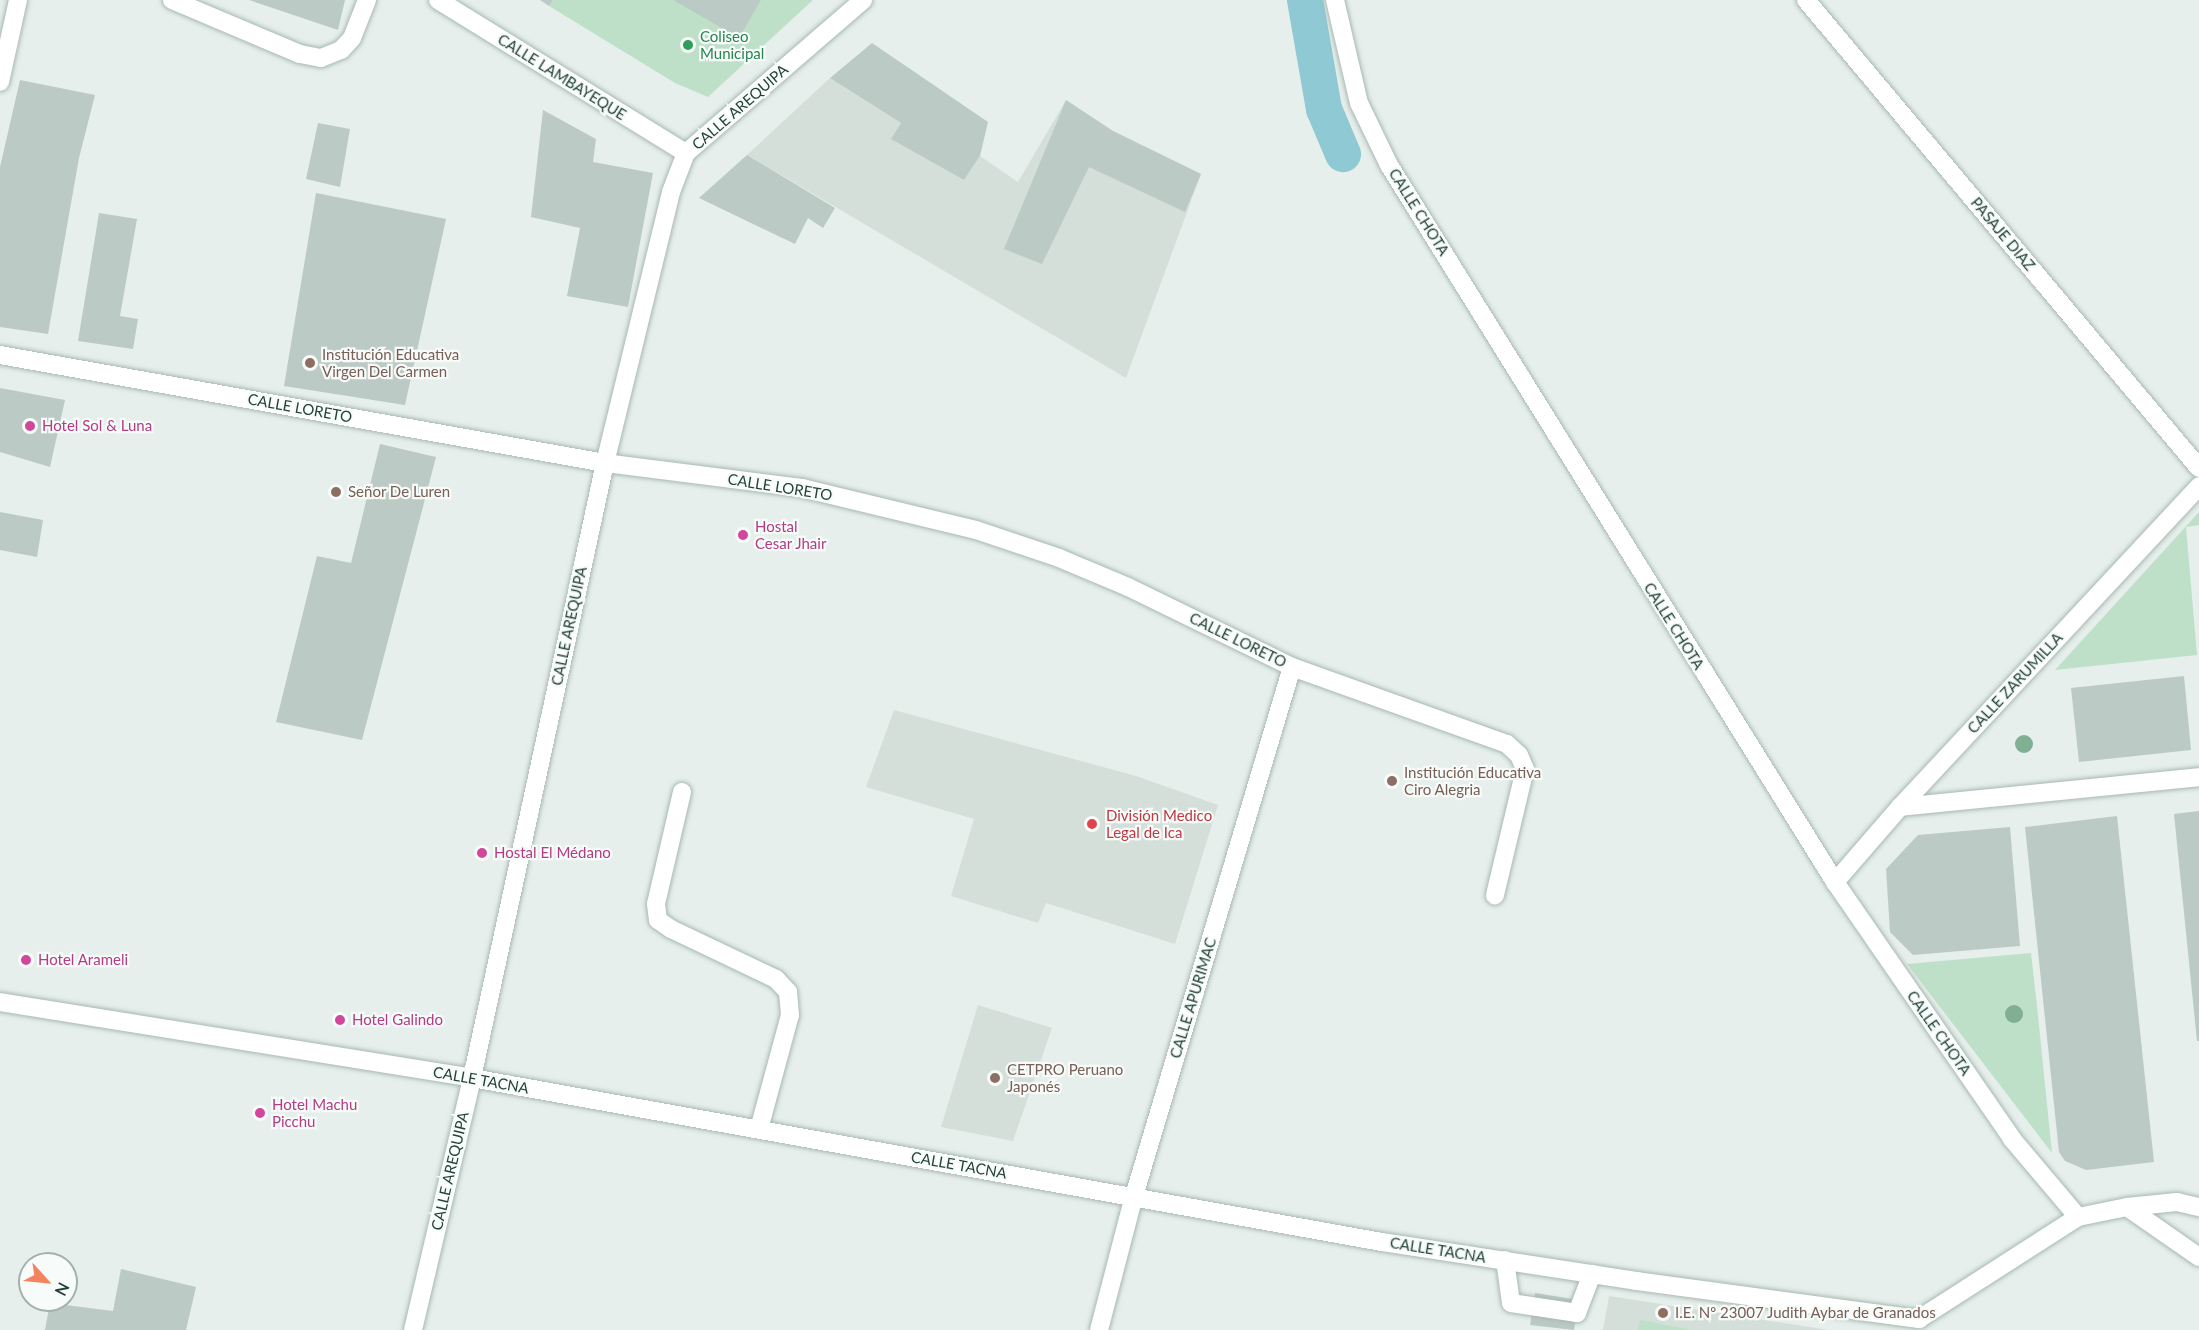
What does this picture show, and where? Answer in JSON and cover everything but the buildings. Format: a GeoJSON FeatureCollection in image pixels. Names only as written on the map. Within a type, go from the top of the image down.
{"type":"FeatureCollection","features":[{"type":"Feature","properties":{"kind":"street"},"geometry":{"type":"LineString","coordinates":[[0,82],[18,0]]}},
{"type":"Feature","properties":{"kind":"street"},"geometry":{"type":"LineString","coordinates":[[172,0],[300,54],[321,58],[341,50],[352,38],[367,0]]}},
{"type":"Feature","properties":{"kind":"street","name":"CALLE LAMBAYEQUE"},"geometry":{"type":"LineString","coordinates":[[438,0],[686,153]]}},
{"type":"Feature","properties":{"kind":"street","name":"CALLE AREQUIPA"},"geometry":{"type":"LineString","coordinates":[[412,1330],[472,1078],[604,463],[671,192],[686,153],[863,0]]}},
{"type":"Feature","properties":{"kind":"street","name":"CALLE CHOTA"},"geometry":{"type":"LineString","coordinates":[[1335,0],[1359,103],[1389,165],[1835,882],[2012,1139],[2078,1216]]}},
{"type":"Feature","properties":{"kind":"street","name":"PASAJE DIAZ"},"geometry":{"type":"LineString","coordinates":[[1806,0],[2199,468]]}},
{"type":"Feature","properties":{"kind":"street","name":"CALLE LORETO"},"geometry":{"type":"LineString","coordinates":[[0,355],[604,463],[802,489],[976,530],[1059,558],[1128,587],[1292,667],[1507,744],[1519,755],[1525,769],[1495,896]]}},
{"type":"Feature","properties":{"kind":"street","name":"CALLE ZARUMILLA"},"geometry":{"type":"LineString","coordinates":[[1835,882],[1899,807],[2199,486]]}},
{"type":"Feature","properties":{"kind":"street","name":"CALLE APURIMAC"},"geometry":{"type":"LineString","coordinates":[[1099,1330],[1134,1196],[1292,667]]}},
{"type":"Feature","properties":{"kind":"street"},"geometry":{"type":"LineString","coordinates":[[1899,807],[2199,777]]}},
{"type":"Feature","properties":{"kind":"street"},"geometry":{"type":"LineString","coordinates":[[682,792],[656,904],[658,920],[671,929],[776,979],[788,992],[790,1015],[759,1129]]}},
{"type":"Feature","properties":{"kind":"street","name":"CALLE TACNA"},"geometry":{"type":"LineString","coordinates":[[0,1002],[472,1078],[1382,1242],[1924,1324]]}},
{"type":"Feature","properties":{"kind":"street"},"geometry":{"type":"LineString","coordinates":[[1924,1324],[2078,1216],[2127,1207],[2177,1202],[2199,1207]]}},
{"type":"Feature","properties":{"kind":"street"},"geometry":{"type":"LineString","coordinates":[[2127,1207],[2199,1257]]}},
{"type":"Feature","properties":{"kind":"street"},"geometry":{"type":"LineString","coordinates":[[1505,1260],[1511,1303],[1577,1313],[1592,1274]]}},
{"type":"Feature","properties":{"kind":"shaded area"},"geometry":{"type":"Polygon","coordinates":[[[830,78],[901,123],[892,139],[964,180],[980,156],[1018,182],[1066,100],[1113,131],[1201,174],[1126,378],[747,155],[830,78]]]}},
{"type":"Feature","properties":{"kind":"shaded area","name":"División Medico Legal de Ica"},"geometry":{"type":"Polygon","coordinates":[[[894,710],[1136,776],[1218,805],[1175,944],[1046,903],[1038,923],[951,896],[974,819],[866,787],[894,710]]]}},
{"type":"Feature","properties":{"kind":"shaded area","name":"CETPRO Peruano Japonés"},"geometry":{"type":"Polygon","coordinates":[[[978,1005],[1052,1028],[1013,1141],[941,1127],[978,1005]]]}},
{"type":"Feature","properties":{"kind":"shaded area","name":"I.E. Nº 23007 Judith Aybar de Granados"},"geometry":{"type":"Polygon","coordinates":[[[1609,1296],[1829,1330],[1603,1330],[1609,1296]]]}},
{"type":"Feature","properties":{"kind":"green space","name":"Coliseo Municipal"},"geometry":{"type":"Polygon","coordinates":[[[553,0],[813,0],[708,97],[675,83],[549,6],[553,0]]]}},
{"type":"Feature","properties":{"kind":"green space"},"geometry":{"type":"Polygon","coordinates":[[[2199,512],[2199,525],[2186,527],[2197,655],[2055,670],[2199,512]]]}},
{"type":"Feature","properties":{"kind":"green space"},"geometry":{"type":"Polygon","coordinates":[[[2031,953],[2037,1006],[2052,1153],[1907,964],[2031,953]]]}},
{"type":"Feature","properties":{"kind":"green space"},"geometry":{"type":"Polygon","coordinates":[[[1640,1320],[1693,1330],[1638,1330],[1640,1320]]]}},
{"type":"Feature","properties":{"kind":"waterway"},"geometry":{"type":"LineString","coordinates":[[1305,0],[1324,109],[1343,154]]}},
{"type":"Feature","properties":{"kind":"place","name":"Coliseo Municipal"},"geometry":{"type":"Point","coordinates":[688,45]}},
{"type":"Feature","properties":{"kind":"place","name":"Institución Educativa Virgen Del Carmen"},"geometry":{"type":"Point","coordinates":[310,363]}},
{"type":"Feature","properties":{"kind":"place","name":"Hotel Sol & Luna"},"geometry":{"type":"Point","coordinates":[30,426]}},
{"type":"Feature","properties":{"kind":"place","name":"Señor De Luren"},"geometry":{"type":"Point","coordinates":[336,492]}},
{"type":"Feature","properties":{"kind":"place","name":"Hostal Cesar Jhair"},"geometry":{"type":"Point","coordinates":[743,535]}},
{"type":"Feature","properties":{"kind":"place","name":"Institución Educativa Ciro Alegria"},"geometry":{"type":"Point","coordinates":[1392,781]}},
{"type":"Feature","properties":{"kind":"place","name":"División Medico Legal de Ica"},"geometry":{"type":"Point","coordinates":[1092,824]}},
{"type":"Feature","properties":{"kind":"place","name":"Hostal El Médano"},"geometry":{"type":"Point","coordinates":[482,853]}},
{"type":"Feature","properties":{"kind":"place","name":"Hotel Arameli"},"geometry":{"type":"Point","coordinates":[26,960]}},
{"type":"Feature","properties":{"kind":"place","name":"Hotel Galindo"},"geometry":{"type":"Point","coordinates":[340,1020]}},
{"type":"Feature","properties":{"kind":"place","name":"CETPRO Peruano Japonés"},"geometry":{"type":"Point","coordinates":[995,1078]}},
{"type":"Feature","properties":{"kind":"place","name":"Hotel Machu Picchu"},"geometry":{"type":"Point","coordinates":[260,1113]}},
{"type":"Feature","properties":{"kind":"place","name":"I.E. Nº 23007 Judith Aybar de Granados"},"geometry":{"type":"Point","coordinates":[1663,1313]}}]}
